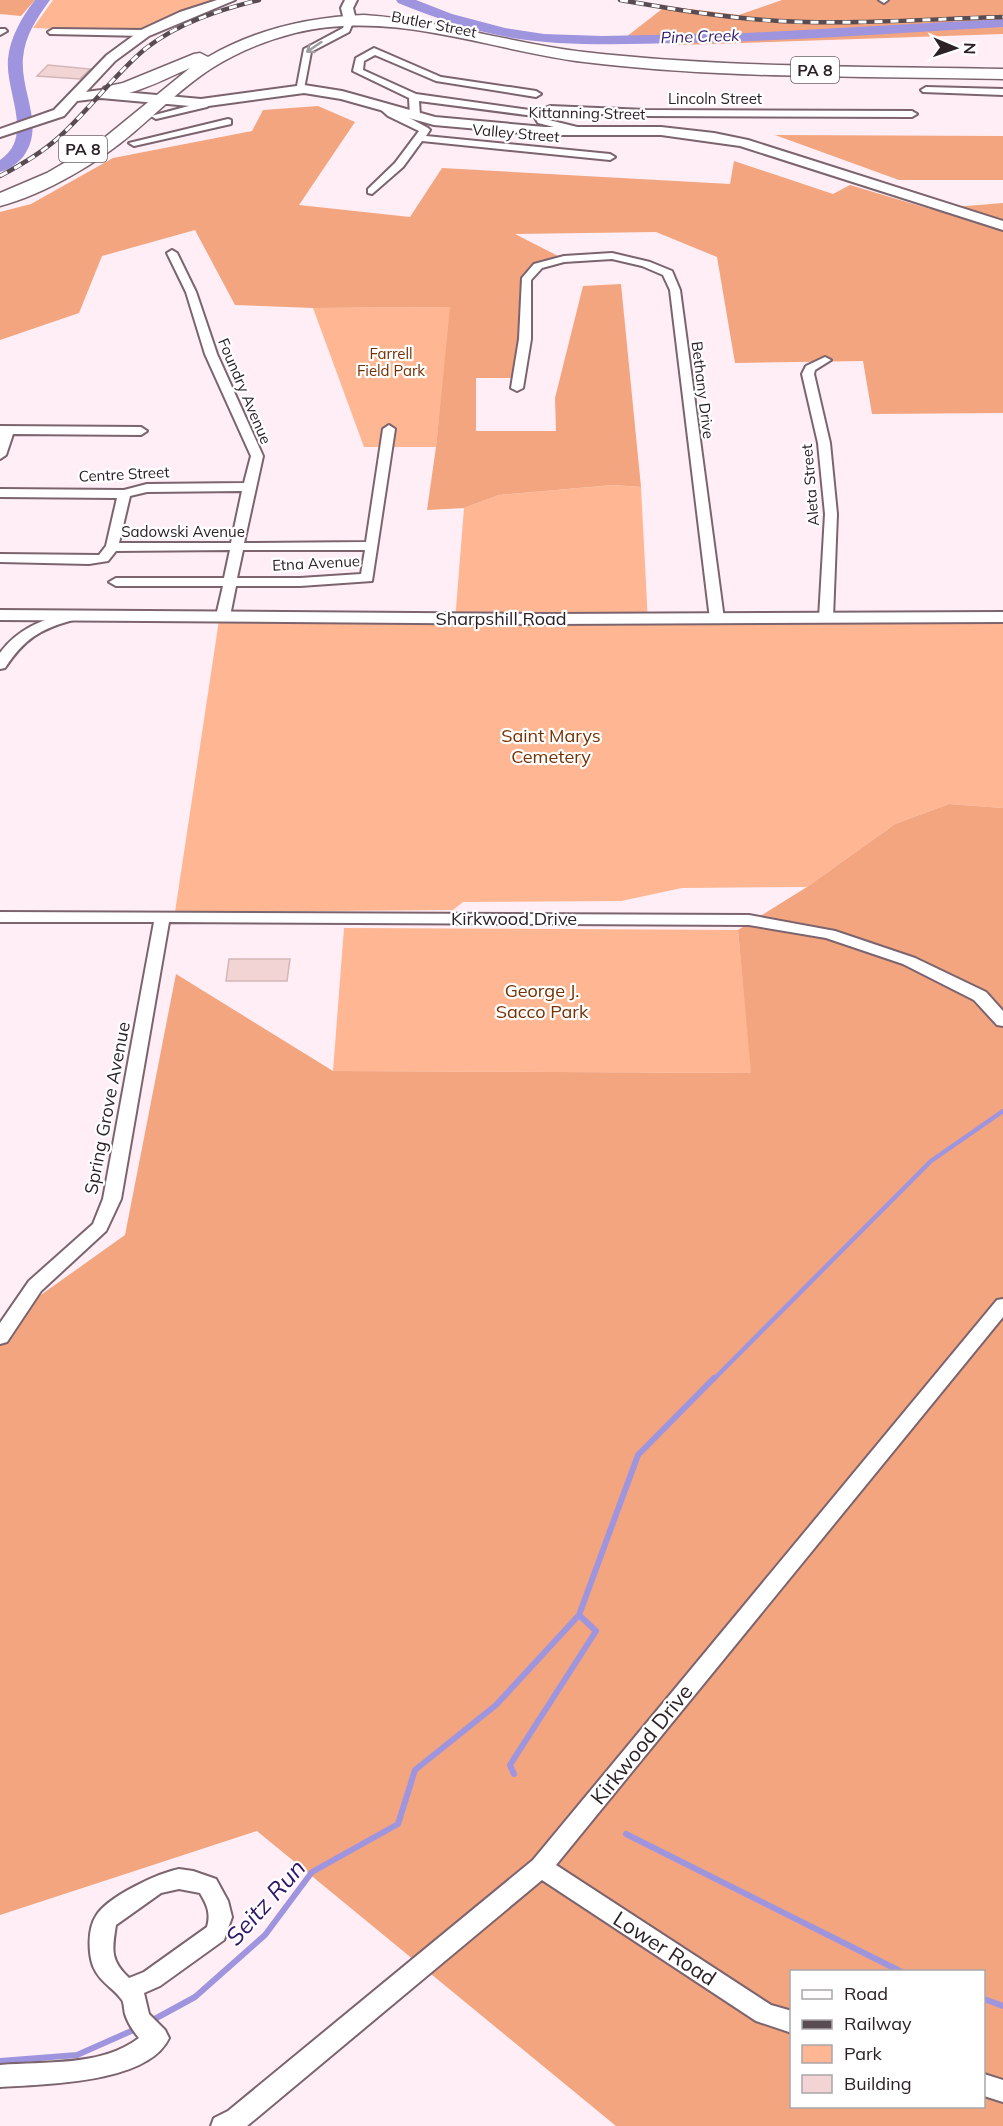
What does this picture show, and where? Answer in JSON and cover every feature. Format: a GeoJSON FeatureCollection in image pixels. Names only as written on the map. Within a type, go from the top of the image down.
{"type":"FeatureCollection","features":[{"type":"Feature","properties":{"kind":"highway","name":"Butler Street"},"geometry":{"type":"LineString","coordinates":[[153,98],[241,47],[294,28],[350,12]]}},
{"type":"Feature","properties":{"kind":"highway","name":"Butler Street"},"geometry":{"type":"LineString","coordinates":[[153,98],[179,71],[203,57],[284,24],[350,12],[544,51],[633,61],[735,68],[1003,74]]}},
{"type":"Feature","properties":{"kind":"highway"},"geometry":{"type":"LineString","coordinates":[[110,93],[203,57]]}},
{"type":"Feature","properties":{"kind":"highway"},"geometry":{"type":"LineString","coordinates":[[110,93],[126,104],[126,112],[122,120]]}},
{"type":"Feature","properties":{"kind":"highway","name":"PA 8"},"geometry":{"type":"LineString","coordinates":[[0,190],[69,157],[153,98]]}},
{"type":"Feature","properties":{"kind":"highway","name":"PA 8"},"geometry":{"type":"LineString","coordinates":[[0,200],[39,184],[89,157],[117,138],[153,98]]}},
{"type":"Feature","properties":{"kind":"street"},"geometry":{"type":"LineString","coordinates":[[5,132],[39,122],[58,113],[118,51],[145,33],[184,15],[229,0]]}},
{"type":"Feature","properties":{"kind":"street"},"geometry":{"type":"LineString","coordinates":[[299,89],[307,51],[350,27],[350,12]]}},
{"type":"Feature","properties":{"kind":"street"},"geometry":{"type":"LineString","coordinates":[[53,32],[145,33]]}},
{"type":"Feature","properties":{"kind":"street"},"geometry":{"type":"LineString","coordinates":[[536,94],[439,79],[374,51],[359,60],[358,71],[414,97],[538,114],[541,121],[586,132]]}},
{"type":"Feature","properties":{"kind":"street"},"geometry":{"type":"LineString","coordinates":[[465,104],[486,86]]}},
{"type":"Feature","properties":{"kind":"street","name":"Kittanning Street"},"geometry":{"type":"LineString","coordinates":[[78,93],[110,93],[203,104],[299,89],[336,94],[415,116],[459,124],[586,132],[661,131],[714,137],[743,143],[1003,226]]}},
{"type":"Feature","properties":{"kind":"street"},"geometry":{"type":"LineString","coordinates":[[926,90],[1003,92]]}},
{"type":"Feature","properties":{"kind":"street"},"geometry":{"type":"LineString","coordinates":[[414,97],[415,116]]}},
{"type":"Feature","properties":{"kind":"street"},"geometry":{"type":"LineString","coordinates":[[134,143],[228,122],[203,104],[156,116]]}},
{"type":"Feature","properties":{"kind":"street"},"geometry":{"type":"LineString","coordinates":[[372,191],[399,165],[425,130],[418,124],[390,115],[382,106]]}},
{"type":"Feature","properties":{"kind":"street","name":"Lincoln Street"},"geometry":{"type":"LineString","coordinates":[[538,114],[550,109],[635,112],[912,114]]}},
{"type":"Feature","properties":{"kind":"street","name":"Valley Street"},"geometry":{"type":"LineString","coordinates":[[419,138],[610,158]]}},
{"type":"Feature","properties":{"kind":"street","name":"Foundry Avenue"},"geometry":{"type":"LineString","coordinates":[[172,253],[190,292],[211,354],[257,456],[254,478],[249,487],[235,547],[223,616]]}},
{"type":"Feature","properties":{"kind":"street","name":"Bethany Drive"},"geometry":{"type":"LineString","coordinates":[[517,388],[525,339],[526,280],[538,266],[564,259],[612,256],[646,264],[668,273],[675,290],[717,619]]}},
{"type":"Feature","properties":{"kind":"street","name":"Aleta Street"},"geometry":{"type":"LineString","coordinates":[[825,360],[810,369],[808,375],[824,443],[831,514],[826,618]]}},
{"type":"Feature","properties":{"kind":"street","name":"Etna Avenue"},"geometry":{"type":"LineString","coordinates":[[116,582],[300,582],[367,578],[389,429]]}},
{"type":"Feature","properties":{"kind":"street"},"geometry":{"type":"LineString","coordinates":[[0,455],[4,430],[141,431]]}},
{"type":"Feature","properties":{"kind":"street","name":"Centre Street"},"geometry":{"type":"LineString","coordinates":[[0,493],[124,494],[147,488],[249,487]]}},
{"type":"Feature","properties":{"kind":"street"},"geometry":{"type":"LineString","coordinates":[[112,547],[124,494]]}},
{"type":"Feature","properties":{"kind":"street","name":"Sadowski Avenue"},"geometry":{"type":"LineString","coordinates":[[0,558],[88,560],[103,558],[112,547],[371,546]]}},
{"type":"Feature","properties":{"kind":"street","name":"Sharpshill Road"},"geometry":{"type":"LineString","coordinates":[[0,615],[717,619],[1003,617]]}},
{"type":"Feature","properties":{"kind":"street"},"geometry":{"type":"LineString","coordinates":[[0,664],[11,646],[29,631],[68,617]]}},
{"type":"Feature","properties":{"kind":"street","name":"Kirkwood Drive"},"geometry":{"type":"LineString","coordinates":[[0,916],[749,920],[829,934],[909,961],[980,996],[1003,1021]]}},
{"type":"Feature","properties":{"kind":"street","name":"Spring Grove Avenue"},"geometry":{"type":"LineString","coordinates":[[0,1337],[35,1286],[100,1227],[112,1199],[162,918]]}},
{"type":"Feature","properties":{"kind":"street","name":"Kirkwood Drive"},"geometry":{"type":"LineString","coordinates":[[223,2126],[237,2119],[541,1867],[1003,1305]]}},
{"type":"Feature","properties":{"kind":"street","name":"Lower Road"},"geometry":{"type":"LineString","coordinates":[[541,1867],[764,2013],[790,2021]]}},
{"type":"Feature","properties":{"kind":"street"},"geometry":{"type":"LineString","coordinates":[[0,2076],[78,2070],[135,2054],[157,2038],[146,2032],[130,1999],[104,1971],[101,1957],[105,1920],[159,1883],[183,1877],[208,1886],[218,1901],[221,1917],[216,1933],[130,1999]]}},
{"type":"Feature","properties":{"kind":"street"},"geometry":{"type":"LineString","coordinates":[[985,2085],[1003,2091]]}},
{"type":"Feature","properties":{"kind":"green space"},"geometry":{"type":"Polygon","coordinates":[[[53,0],[213,0],[130,32],[33,28],[53,0]]]}},
{"type":"Feature","properties":{"kind":"green space","name":"Farrell Field Park"},"geometry":{"type":"Polygon","coordinates":[[[451,307],[436,447],[364,447],[313,308],[451,307]]]}},
{"type":"Feature","properties":{"kind":"green space","name":"Saint Marys Cemetery"},"geometry":{"type":"Polygon","coordinates":[[[613,485],[641,487],[648,622],[1003,623],[1003,808],[949,804],[895,824],[807,887],[682,888],[621,901],[463,902],[453,910],[175,912],[219,620],[455,621],[464,508],[499,495],[613,485]]]}},
{"type":"Feature","properties":{"kind":"green space","name":"George J. Sacco Park"},"geometry":{"type":"Polygon","coordinates":[[[344,928],[738,930],[752,1073],[333,1071],[344,928]]]}},
{"type":"Feature","properties":{"kind":"shaded area"},"geometry":{"type":"Polygon","coordinates":[[[0,0],[35,0],[21,16],[0,14],[0,0]]]}},
{"type":"Feature","properties":{"kind":"shaded area"},"geometry":{"type":"Polygon","coordinates":[[[782,0],[1003,0],[1003,34],[681,45],[626,37],[666,6],[739,15],[782,0]]]}},
{"type":"Feature","properties":{"kind":"shaded area"},"geometry":{"type":"Polygon","coordinates":[[[318,106],[355,122],[299,205],[410,217],[442,168],[730,184],[734,161],[833,194],[850,185],[930,209],[1003,203],[1003,413],[872,414],[863,361],[735,363],[717,257],[656,232],[515,234],[564,259],[538,266],[526,280],[519,378],[476,378],[476,431],[556,431],[555,398],[583,286],[621,284],[641,487],[613,485],[499,495],[464,508],[427,510],[436,447],[450,307],[313,308],[235,305],[195,230],[102,256],[79,313],[0,340],[0,212],[31,204],[113,158],[252,131],[263,110],[318,106]]]}},
{"type":"Feature","properties":{"kind":"shaded area"},"geometry":{"type":"Polygon","coordinates":[[[775,135],[1003,136],[1003,180],[899,180],[775,135]]]}},
{"type":"Feature","properties":{"kind":"shaded area"},"geometry":{"type":"Polygon","coordinates":[[[949,804],[1003,808],[1003,2126],[616,2126],[257,1831],[0,1915],[0,1324],[125,1235],[176,974],[333,1071],[751,1073],[738,930],[807,887],[895,824],[949,804]]]}},
{"type":"Feature","properties":{"kind":"building"},"geometry":{"type":"Polygon","coordinates":[[[48,65],[90,69],[80,79],[37,76],[48,65]]]}},
{"type":"Feature","properties":{"kind":"building"},"geometry":{"type":"Polygon","coordinates":[[[229,959],[290,959],[287,981],[226,981],[229,959]]]}},
{"type":"Feature","properties":{"kind":"waterway","name":"Pine Creek"},"geometry":{"type":"LineString","coordinates":[[0,167],[14,157],[22,146],[25,135],[25,123],[16,82],[15,58],[23,31],[43,0]]}},
{"type":"Feature","properties":{"kind":"waterway","name":"Pine Creek"},"geometry":{"type":"LineString","coordinates":[[403,0],[447,17],[504,32],[544,38],[602,40],[746,37],[1003,23]]}},
{"type":"Feature","properties":{"kind":"waterway"},"geometry":{"type":"LineString","coordinates":[[713,1380],[931,1161],[1003,1111]]}},
{"type":"Feature","properties":{"kind":"waterway"},"geometry":{"type":"LineString","coordinates":[[579,1615],[638,1455],[714,1378]]}},
{"type":"Feature","properties":{"kind":"waterway","name":"Seitz Run"},"geometry":{"type":"LineString","coordinates":[[151,2021],[195,1997],[265,1935],[312,1872],[398,1824],[415,1770],[496,1705],[579,1615]]}},
{"type":"Feature","properties":{"kind":"waterway"},"geometry":{"type":"LineString","coordinates":[[514,1774],[510,1765],[596,1631],[579,1615]]}},
{"type":"Feature","properties":{"kind":"waterway"},"geometry":{"type":"LineString","coordinates":[[626,1834],[898,1970]]}},
{"type":"Feature","properties":{"kind":"waterway"},"geometry":{"type":"LineString","coordinates":[[985,1999],[1003,2006]]}},
{"type":"Feature","properties":{"kind":"waterway","name":"Seitz Run"},"geometry":{"type":"LineString","coordinates":[[0,2061],[77,2055],[138,2028]]}},
{"type":"Feature","properties":{"kind":"railway"},"geometry":{"type":"LineString","coordinates":[[0,176],[30,159],[58,138],[133,59],[158,40],[199,18],[259,0]]}},
{"type":"Feature","properties":{"kind":"railway"},"geometry":{"type":"LineString","coordinates":[[620,0],[679,10],[779,21],[863,22],[1003,17]]}}]}
